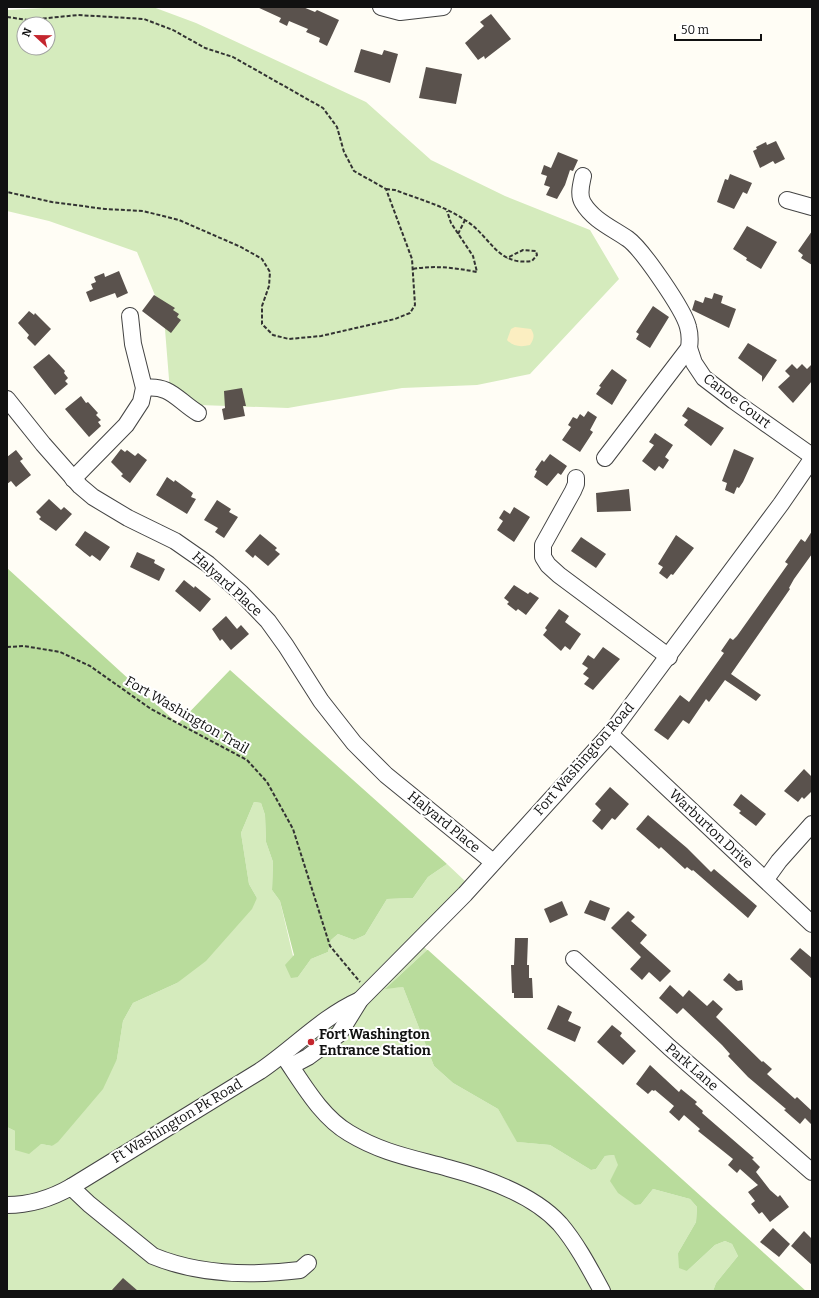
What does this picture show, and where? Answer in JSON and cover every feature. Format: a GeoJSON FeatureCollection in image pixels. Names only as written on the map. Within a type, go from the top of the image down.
{"type":"FeatureCollection","features":[{"type":"Feature","properties":{"kind":"street"},"geometry":{"type":"LineString","coordinates":[[381,7],[400,12],[442,7]]}},
{"type":"Feature","properties":{"kind":"street"},"geometry":{"type":"LineString","coordinates":[[583,176],[580,189],[582,202],[597,219],[638,248],[674,300],[688,326],[690,339],[688,348],[605,458]]}},
{"type":"Feature","properties":{"kind":"street"},"geometry":{"type":"LineString","coordinates":[[787,200],[812,208]]}},
{"type":"Feature","properties":{"kind":"street"},"geometry":{"type":"LineString","coordinates":[[73,479],[126,425],[141,402],[144,388],[133,344],[130,316]]}},
{"type":"Feature","properties":{"kind":"street","name":"Canoe Court"},"geometry":{"type":"LineString","coordinates":[[688,348],[694,363],[704,378],[812,457]]}},
{"type":"Feature","properties":{"kind":"street"},"geometry":{"type":"LineString","coordinates":[[144,388],[155,386],[164,388],[198,413]]}},
{"type":"Feature","properties":{"kind":"street","name":"Halyard Place"},"geometry":{"type":"LineString","coordinates":[[7,399],[73,479],[93,498],[184,547],[208,564],[241,593],[268,621],[321,701],[354,743],[386,775],[493,862]]}},
{"type":"Feature","properties":{"kind":"street","name":"Fort Washington Road"},"geometry":{"type":"LineString","coordinates":[[287,1061],[330,1042],[339,1034],[364,996],[465,894],[610,734],[669,657],[781,504],[812,457]]}},
{"type":"Feature","properties":{"kind":"street"},"geometry":{"type":"LineString","coordinates":[[576,478],[576,484],[573,491],[543,545],[543,557],[548,565],[559,575],[669,657]]}},
{"type":"Feature","properties":{"kind":"street","name":"Warburton Drive"},"geometry":{"type":"LineString","coordinates":[[610,734],[812,924]]}},
{"type":"Feature","properties":{"kind":"street"},"geometry":{"type":"LineString","coordinates":[[766,880],[779,861],[812,824]]}},
{"type":"Feature","properties":{"kind":"street","name":"Park Lane"},"geometry":{"type":"LineString","coordinates":[[574,959],[669,1047],[812,1172]]}},
{"type":"Feature","properties":{"kind":"street","name":"Fort Washington Road"},"geometry":{"type":"LineString","coordinates":[[287,1061],[290,1047],[342,1008],[364,996]]}},
{"type":"Feature","properties":{"kind":"street"},"geometry":{"type":"LineString","coordinates":[[318,1026],[330,1042]]}},
{"type":"Feature","properties":{"kind":"street"},"geometry":{"type":"LineString","coordinates":[[287,1061],[320,1107],[348,1132],[381,1150],[471,1175],[522,1196],[536,1204],[560,1224],[602,1291]]}},
{"type":"Feature","properties":{"kind":"street","name":"Ft Washington Pk Road"},"geometry":{"type":"LineString","coordinates":[[7,1205],[24,1205],[55,1196],[260,1071],[287,1061]]}},
{"type":"Feature","properties":{"kind":"street"},"geometry":{"type":"LineString","coordinates":[[71,1187],[89,1204],[149,1253],[164,1260],[198,1269],[240,1273],[300,1270],[308,1263]]}},
{"type":"Feature","properties":{"kind":"path"},"geometry":{"type":"LineString","coordinates":[[7,17],[28,20],[78,15],[144,19],[173,30],[205,48],[233,58],[323,108],[337,127],[344,152],[354,171],[386,189],[395,190],[466,220],[500,255],[507,258],[523,262],[532,261],[537,255],[536,251],[522,250],[507,258]]}},
{"type":"Feature","properties":{"kind":"path"},"geometry":{"type":"LineString","coordinates":[[7,192],[52,202],[105,209],[143,211],[179,220],[241,247],[262,259],[270,272],[268,286],[262,306],[262,324],[272,335],[289,339],[321,336],[395,318],[410,312],[415,304],[412,259],[386,189]]}},
{"type":"Feature","properties":{"kind":"path"},"geometry":{"type":"LineString","coordinates":[[413,269],[431,266],[452,267],[477,272],[473,256],[458,234],[447,211]]}},
{"type":"Feature","properties":{"kind":"path"},"geometry":{"type":"LineString","coordinates":[[458,234],[466,220]]}},
{"type":"Feature","properties":{"kind":"path","name":"Fort Washington Trail"},"geometry":{"type":"LineString","coordinates":[[7,647],[24,646],[60,652],[90,666],[151,709],[247,760],[267,782],[293,829],[330,946],[364,996]]}},
{"type":"Feature","properties":{"kind":"green space"},"geometry":{"type":"Polygon","coordinates":[[[62,7],[153,7],[196,23],[366,102],[431,160],[505,196],[590,230],[619,279],[530,374],[477,385],[402,388],[288,408],[171,404],[164,317],[137,252],[49,221],[7,211],[7,10],[62,7]]]}},
{"type":"Feature","properties":{"kind":"green space"},"geometry":{"type":"Polygon","coordinates":[[[7,568],[178,724],[230,670],[447,864],[428,877],[413,898],[387,899],[365,935],[354,940],[338,934],[331,940],[328,952],[311,959],[298,977],[291,978],[285,965],[294,955],[280,901],[272,890],[273,862],[266,842],[265,815],[261,803],[254,802],[241,833],[249,884],[257,898],[252,909],[206,961],[177,983],[133,1003],[123,1021],[117,1059],[103,1089],[58,1142],[52,1146],[41,1144],[29,1154],[15,1150],[15,1131],[7,1127],[7,568]]]}},
{"type":"Feature","properties":{"kind":"green space"},"geometry":{"type":"Polygon","coordinates":[[[254,802],[261,803],[265,815],[266,842],[273,862],[272,890],[280,901],[298,977],[311,959],[328,952],[331,940],[338,934],[354,940],[365,935],[387,899],[413,898],[428,877],[447,864],[465,881],[416,938],[427,950],[386,988],[403,987],[434,1066],[453,1083],[498,1109],[518,1142],[550,1145],[591,1170],[596,1169],[605,1156],[614,1155],[641,1204],[653,1189],[690,1199],[697,1207],[696,1222],[678,1253],[687,1271],[715,1245],[725,1241],[732,1244],[738,1256],[716,1283],[713,1291],[7,1291],[7,1127],[15,1131],[15,1150],[41,1144],[52,1146],[117,1059],[123,1021],[133,1003],[177,983],[257,898],[249,884],[241,833],[254,802]]]}},
{"type":"Feature","properties":{"kind":"green space"},"geometry":{"type":"Polygon","coordinates":[[[427,950],[806,1291],[713,1291],[716,1283],[738,1256],[732,1244],[725,1241],[715,1245],[687,1271],[679,1268],[678,1253],[696,1222],[697,1207],[690,1199],[653,1189],[641,1204],[635,1205],[618,1193],[610,1181],[618,1165],[614,1155],[605,1156],[596,1169],[591,1170],[550,1145],[517,1142],[498,1109],[453,1083],[434,1066],[403,987],[385,989],[427,950]]]}},
{"type":"Feature","properties":{"kind":"sand"},"geometry":{"type":"Polygon","coordinates":[[[515,327],[531,329],[534,337],[530,345],[518,346],[507,340],[511,329],[515,327]]]}},
{"type":"Feature","properties":{"kind":"building"},"geometry":{"type":"Polygon","coordinates":[[[257,7],[303,7],[315,12],[317,10],[339,20],[327,46],[319,42],[320,38],[306,32],[308,29],[289,21],[287,26],[279,22],[281,18],[257,7]]]}},
{"type":"Feature","properties":{"kind":"building"},"geometry":{"type":"Polygon","coordinates":[[[491,14],[511,39],[485,59],[484,56],[478,60],[465,43],[484,26],[480,22],[491,14]]]}},
{"type":"Feature","properties":{"kind":"building"},"geometry":{"type":"Polygon","coordinates":[[[361,49],[382,55],[384,50],[398,54],[390,83],[354,72],[361,49]]]}},
{"type":"Feature","properties":{"kind":"building"},"geometry":{"type":"Polygon","coordinates":[[[426,67],[462,74],[456,104],[419,98],[426,67]]]}},
{"type":"Feature","properties":{"kind":"building"},"geometry":{"type":"Polygon","coordinates":[[[776,141],[785,159],[775,164],[773,161],[760,168],[753,151],[757,149],[756,147],[766,142],[767,145],[776,141]]]}},
{"type":"Feature","properties":{"kind":"building"},"geometry":{"type":"Polygon","coordinates":[[[558,152],[578,160],[573,171],[570,170],[565,185],[557,199],[546,195],[550,187],[544,185],[547,176],[541,174],[544,165],[551,168],[558,152]]]}},
{"type":"Feature","properties":{"kind":"building"},"geometry":{"type":"Polygon","coordinates":[[[730,174],[752,183],[747,194],[743,192],[734,209],[717,202],[725,179],[728,180],[730,174]]]}},
{"type":"Feature","properties":{"kind":"building"},"geometry":{"type":"Polygon","coordinates":[[[747,226],[777,242],[761,269],[746,260],[747,258],[733,249],[747,226]]]}},
{"type":"Feature","properties":{"kind":"building"},"geometry":{"type":"Polygon","coordinates":[[[812,231],[812,265],[801,258],[803,255],[798,251],[812,231]]]}},
{"type":"Feature","properties":{"kind":"building"},"geometry":{"type":"Polygon","coordinates":[[[119,271],[128,293],[117,298],[115,293],[90,302],[86,292],[93,289],[91,284],[96,282],[94,277],[104,273],[105,277],[119,271]]]}},
{"type":"Feature","properties":{"kind":"building"},"geometry":{"type":"Polygon","coordinates":[[[714,293],[723,296],[721,303],[736,309],[729,328],[692,310],[695,300],[703,303],[705,297],[712,299],[714,293]]]}},
{"type":"Feature","properties":{"kind":"building"},"geometry":{"type":"Polygon","coordinates":[[[154,295],[175,308],[173,310],[179,314],[177,317],[181,320],[171,333],[142,311],[154,295]]]}},
{"type":"Feature","properties":{"kind":"building"},"geometry":{"type":"Polygon","coordinates":[[[653,306],[669,317],[650,348],[636,339],[639,334],[636,332],[653,306]]]}},
{"type":"Feature","properties":{"kind":"building"},"geometry":{"type":"Polygon","coordinates":[[[29,311],[34,315],[35,313],[51,329],[35,346],[27,338],[29,335],[18,323],[29,311]]]}},
{"type":"Feature","properties":{"kind":"building"},"geometry":{"type":"Polygon","coordinates":[[[748,343],[777,360],[762,382],[762,376],[738,358],[748,343]]]}},
{"type":"Feature","properties":{"kind":"building"},"geometry":{"type":"Polygon","coordinates":[[[49,354],[65,371],[64,373],[68,378],[65,381],[68,384],[55,395],[33,367],[49,354]]]}},
{"type":"Feature","properties":{"kind":"building"},"geometry":{"type":"Polygon","coordinates":[[[792,364],[797,369],[802,364],[807,369],[812,364],[812,381],[793,403],[778,387],[790,376],[785,371],[792,364]]]}},
{"type":"Feature","properties":{"kind":"building"},"geometry":{"type":"Polygon","coordinates":[[[612,369],[627,380],[612,405],[596,394],[601,387],[599,386],[612,369]]]}},
{"type":"Feature","properties":{"kind":"building"},"geometry":{"type":"Polygon","coordinates":[[[242,388],[246,406],[243,406],[245,416],[224,420],[222,409],[225,408],[224,391],[242,388]]]}},
{"type":"Feature","properties":{"kind":"building"},"geometry":{"type":"Polygon","coordinates":[[[81,396],[86,403],[88,402],[98,413],[96,415],[101,420],[98,422],[101,426],[89,437],[65,409],[81,396]]]}},
{"type":"Feature","properties":{"kind":"building"},"geometry":{"type":"Polygon","coordinates":[[[688,407],[724,428],[711,446],[684,425],[688,420],[682,416],[688,407]]]}},
{"type":"Feature","properties":{"kind":"building"},"geometry":{"type":"Polygon","coordinates":[[[588,411],[597,417],[590,430],[593,432],[580,452],[562,440],[571,427],[568,425],[573,417],[577,419],[580,414],[584,417],[588,411]]]}},
{"type":"Feature","properties":{"kind":"building"},"geometry":{"type":"Polygon","coordinates":[[[655,433],[673,445],[665,457],[669,460],[663,469],[659,466],[655,471],[642,461],[654,445],[649,442],[655,433]]]}},
{"type":"Feature","properties":{"kind":"building"},"geometry":{"type":"Polygon","coordinates":[[[121,449],[125,452],[127,450],[135,456],[138,453],[147,460],[130,483],[121,476],[123,474],[111,462],[121,449]]]}},
{"type":"Feature","properties":{"kind":"building"},"geometry":{"type":"Polygon","coordinates":[[[734,449],[754,458],[743,482],[739,488],[737,487],[734,494],[725,490],[727,483],[722,481],[734,449]]]}},
{"type":"Feature","properties":{"kind":"building"},"geometry":{"type":"Polygon","coordinates":[[[16,450],[23,459],[20,461],[31,475],[16,487],[11,481],[7,484],[7,457],[16,450]]]}},
{"type":"Feature","properties":{"kind":"building"},"geometry":{"type":"Polygon","coordinates":[[[550,454],[567,466],[561,475],[558,473],[547,486],[534,477],[537,471],[535,470],[542,460],[544,462],[550,454]]]}},
{"type":"Feature","properties":{"kind":"building"},"geometry":{"type":"Polygon","coordinates":[[[167,477],[174,482],[175,480],[193,493],[191,497],[196,499],[187,514],[156,495],[167,477]]]}},
{"type":"Feature","properties":{"kind":"building"},"geometry":{"type":"Polygon","coordinates":[[[629,489],[631,511],[597,512],[596,493],[629,489]]]}},
{"type":"Feature","properties":{"kind":"building"},"geometry":{"type":"Polygon","coordinates":[[[49,499],[61,510],[64,507],[72,514],[56,531],[39,519],[41,517],[36,512],[49,499]]]}},
{"type":"Feature","properties":{"kind":"building"},"geometry":{"type":"Polygon","coordinates":[[[217,500],[231,509],[229,512],[238,517],[224,538],[215,532],[218,528],[204,520],[217,500]]]}},
{"type":"Feature","properties":{"kind":"building"},"geometry":{"type":"Polygon","coordinates":[[[514,507],[530,517],[514,542],[497,530],[503,521],[499,518],[504,510],[510,514],[514,507]]]}},
{"type":"Feature","properties":{"kind":"building"},"geometry":{"type":"Polygon","coordinates":[[[85,531],[110,547],[100,561],[92,555],[90,557],[75,545],[85,531]]]}},
{"type":"Feature","properties":{"kind":"building"},"geometry":{"type":"Polygon","coordinates":[[[812,531],[812,554],[794,579],[789,588],[790,589],[731,674],[761,695],[756,701],[725,680],[709,702],[706,699],[689,724],[683,720],[668,740],[654,730],[680,695],[689,702],[724,653],[721,651],[730,638],[733,640],[737,636],[788,564],[785,562],[801,539],[805,542],[812,531]]]}},
{"type":"Feature","properties":{"kind":"building"},"geometry":{"type":"Polygon","coordinates":[[[260,534],[277,548],[275,550],[280,554],[268,566],[255,555],[253,558],[245,551],[260,534]]]}},
{"type":"Feature","properties":{"kind":"building"},"geometry":{"type":"Polygon","coordinates":[[[676,535],[694,548],[673,575],[671,574],[667,579],[659,573],[663,567],[658,564],[676,535]]]}},
{"type":"Feature","properties":{"kind":"building"},"geometry":{"type":"Polygon","coordinates":[[[581,537],[606,554],[596,568],[571,551],[581,537]]]}},
{"type":"Feature","properties":{"kind":"building"},"geometry":{"type":"Polygon","coordinates":[[[137,552],[155,560],[154,563],[165,569],[159,581],[130,567],[137,552]]]}},
{"type":"Feature","properties":{"kind":"building"},"geometry":{"type":"Polygon","coordinates":[[[184,580],[194,588],[195,586],[211,599],[200,612],[175,591],[184,580]]]}},
{"type":"Feature","properties":{"kind":"building"},"geometry":{"type":"Polygon","coordinates":[[[514,585],[528,594],[530,592],[539,598],[526,615],[518,609],[516,611],[507,604],[509,602],[504,598],[514,585]]]}},
{"type":"Feature","properties":{"kind":"building"},"geometry":{"type":"Polygon","coordinates":[[[559,609],[569,616],[565,622],[581,634],[570,650],[565,646],[561,651],[543,635],[547,630],[545,628],[559,609]]]}},
{"type":"Feature","properties":{"kind":"building"},"geometry":{"type":"Polygon","coordinates":[[[226,616],[237,629],[241,625],[249,634],[231,650],[222,639],[220,641],[212,629],[226,616]]]}},
{"type":"Feature","properties":{"kind":"building"},"geometry":{"type":"Polygon","coordinates":[[[603,647],[620,659],[593,690],[584,684],[589,678],[583,674],[588,668],[582,664],[588,655],[594,659],[603,647]]]}},
{"type":"Feature","properties":{"kind":"building"},"geometry":{"type":"Polygon","coordinates":[[[804,769],[812,777],[812,791],[804,799],[802,797],[798,802],[784,791],[804,769]]]}},
{"type":"Feature","properties":{"kind":"building"},"geometry":{"type":"Polygon","coordinates":[[[610,787],[629,804],[615,820],[612,818],[602,830],[592,821],[601,810],[595,804],[610,787]]]}},
{"type":"Feature","properties":{"kind":"building"},"geometry":{"type":"Polygon","coordinates":[[[741,794],[766,814],[756,826],[739,813],[741,811],[733,805],[741,794]]]}},
{"type":"Feature","properties":{"kind":"building"},"geometry":{"type":"Polygon","coordinates":[[[648,815],[687,848],[711,872],[714,869],[757,906],[748,918],[693,870],[692,871],[687,867],[685,869],[661,847],[659,849],[636,829],[648,815]]]}},
{"type":"Feature","properties":{"kind":"building"},"geometry":{"type":"Polygon","coordinates":[[[590,900],[610,908],[605,921],[584,913],[590,900]]]}},
{"type":"Feature","properties":{"kind":"building"},"geometry":{"type":"Polygon","coordinates":[[[562,901],[568,915],[550,923],[544,909],[562,901]]]}},
{"type":"Feature","properties":{"kind":"building"},"geometry":{"type":"Polygon","coordinates":[[[628,911],[635,917],[631,921],[647,935],[640,943],[671,971],[660,982],[649,972],[642,980],[630,969],[641,957],[611,928],[628,911]]]}},
{"type":"Feature","properties":{"kind":"building"},"geometry":{"type":"Polygon","coordinates":[[[515,938],[528,938],[527,965],[529,965],[529,978],[532,978],[533,998],[514,998],[514,993],[512,993],[511,965],[514,965],[515,938]]]}},
{"type":"Feature","properties":{"kind":"building"},"geometry":{"type":"Polygon","coordinates":[[[800,948],[812,958],[812,979],[790,959],[800,948]]]}},
{"type":"Feature","properties":{"kind":"building"},"geometry":{"type":"Polygon","coordinates":[[[729,973],[738,981],[742,980],[743,990],[736,991],[723,980],[729,973]]]}},
{"type":"Feature","properties":{"kind":"building"},"geometry":{"type":"Polygon","coordinates":[[[670,985],[683,997],[689,990],[707,1006],[713,1000],[723,1009],[716,1017],[762,1062],[763,1061],[772,1069],[767,1074],[795,1099],[797,1097],[812,1111],[812,1125],[805,1118],[800,1124],[784,1110],[786,1109],[748,1077],[728,1056],[730,1054],[722,1045],[683,1008],[677,1014],[659,998],[670,985]]]}},
{"type":"Feature","properties":{"kind":"building"},"geometry":{"type":"Polygon","coordinates":[[[558,1005],[572,1012],[568,1021],[581,1027],[575,1042],[547,1029],[558,1005]]]}},
{"type":"Feature","properties":{"kind":"building"},"geometry":{"type":"Polygon","coordinates":[[[612,1025],[622,1033],[620,1036],[636,1051],[623,1065],[597,1042],[612,1025]]]}},
{"type":"Feature","properties":{"kind":"building"},"geometry":{"type":"Polygon","coordinates":[[[650,1065],[679,1092],[681,1089],[697,1102],[695,1104],[703,1111],[702,1113],[754,1158],[752,1159],[760,1167],[756,1172],[770,1190],[778,1197],[780,1195],[789,1207],[770,1222],[762,1212],[759,1214],[751,1204],[755,1201],[748,1192],[758,1185],[740,1169],[737,1173],[728,1165],[733,1159],[698,1131],[700,1129],[684,1115],[679,1121],[669,1112],[674,1106],[655,1090],[652,1090],[648,1094],[636,1084],[650,1065]]]}},
{"type":"Feature","properties":{"kind":"building"},"geometry":{"type":"Polygon","coordinates":[[[773,1228],[790,1244],[779,1257],[760,1242],[773,1228]]]}},
{"type":"Feature","properties":{"kind":"building"},"geometry":{"type":"Polygon","coordinates":[[[804,1231],[812,1239],[812,1265],[791,1246],[804,1231]]]}},
{"type":"Feature","properties":{"kind":"building"},"geometry":{"type":"Polygon","coordinates":[[[123,1278],[138,1291],[111,1291],[123,1278]]]}},
{"type":"Feature","properties":{"kind":"place","name":"Fort Washington Entrance Station"},"geometry":{"type":"Point","coordinates":[311,1042]}}]}
